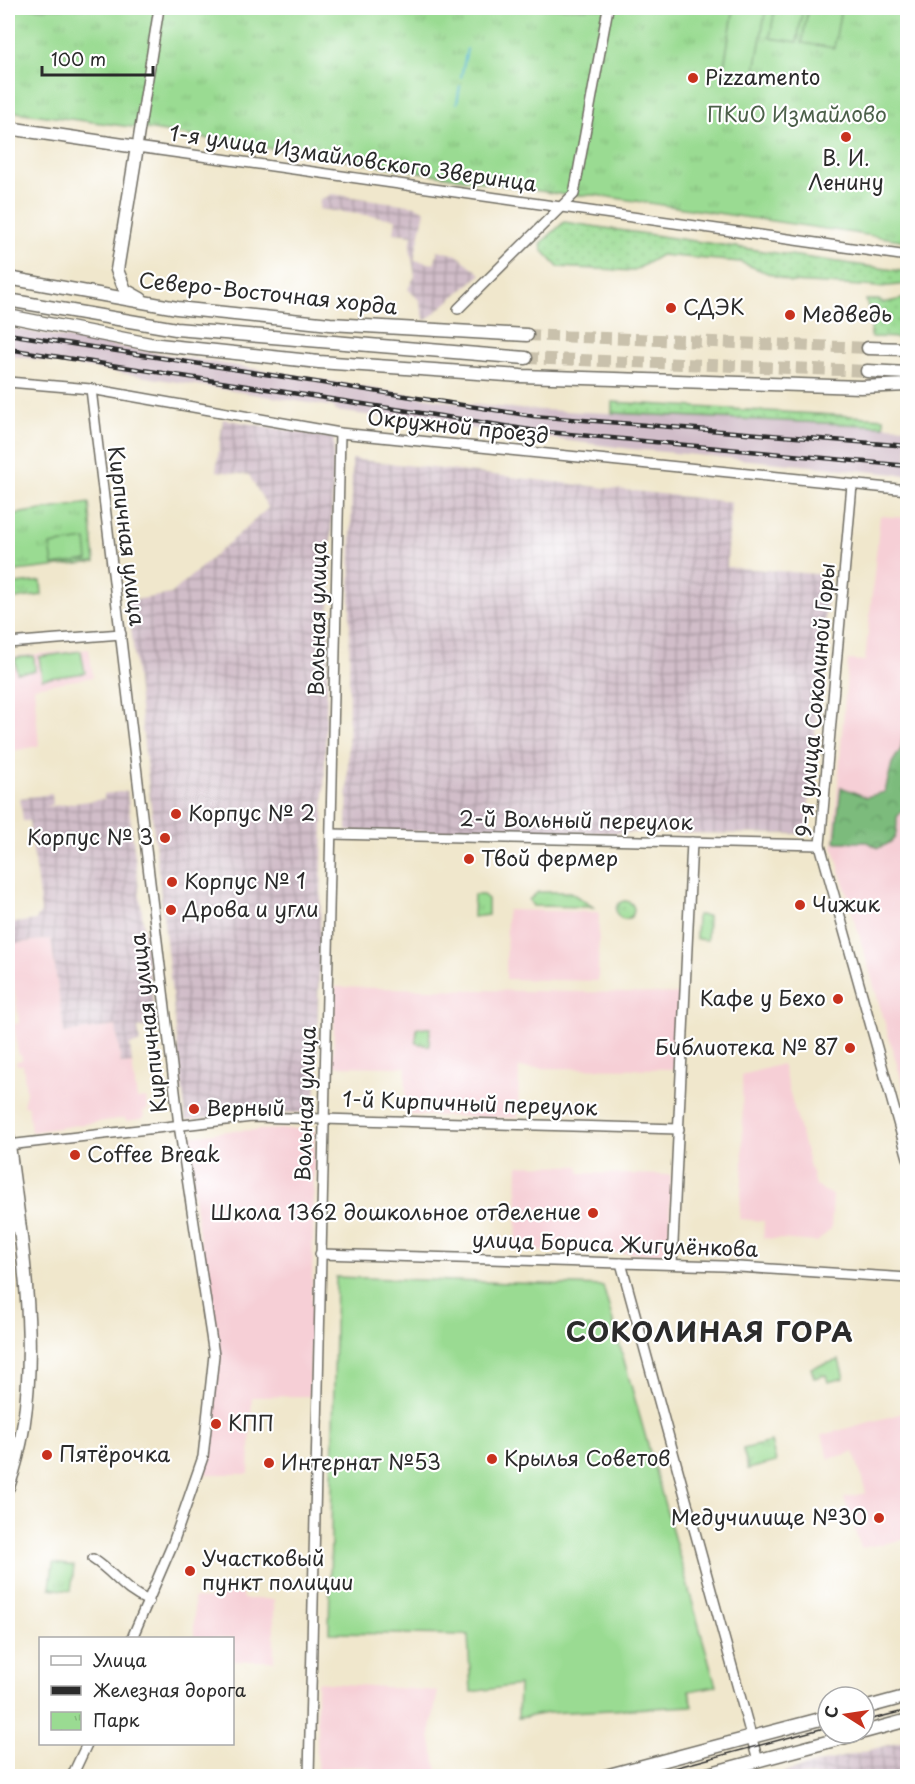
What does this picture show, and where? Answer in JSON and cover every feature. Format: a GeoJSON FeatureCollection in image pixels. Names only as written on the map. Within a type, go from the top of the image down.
{"type":"FeatureCollection","features":[{"type":"Feature","properties":{"kind":"main road"},"geometry":{"type":"LineString","coordinates":[[8,128],[137,147],[117,270],[125,290],[153,304]]}},
{"type":"Feature","properties":{"kind":"main road","name":"Северо-Восточная хорда"},"geometry":{"type":"LineString","coordinates":[[8,278],[153,304],[330,324],[527,335]]}},
{"type":"Feature","properties":{"kind":"main road","name":"Северо-Восточная хорда"},"geometry":{"type":"LineString","coordinates":[[8,300],[176,329],[526,358]]}},
{"type":"Feature","properties":{"kind":"main road"},"geometry":{"type":"LineString","coordinates":[[8,316],[150,344],[319,362],[522,376],[861,387],[908,385]]}},
{"type":"Feature","properties":{"kind":"main road"},"geometry":{"type":"LineString","coordinates":[[867,348],[908,349]]}},
{"type":"Feature","properties":{"kind":"main road"},"geometry":{"type":"LineString","coordinates":[[867,371],[908,373]]}},
{"type":"Feature","properties":{"kind":"main road"},"geometry":{"type":"LineString","coordinates":[[8,1141],[13,1227],[29,1336],[29,1383],[22,1433],[8,1487]]}},
{"type":"Feature","properties":{"kind":"main road"},"geometry":{"type":"LineString","coordinates":[[876,1704],[908,1696]]}},
{"type":"Feature","properties":{"kind":"main road"},"geometry":{"type":"LineString","coordinates":[[605,1776],[816,1720]]}},
{"type":"Feature","properties":{"kind":"main road"},"geometry":{"type":"LineString","coordinates":[[876,1729],[908,1720]]}},
{"type":"Feature","properties":{"kind":"main road"},"geometry":{"type":"LineString","coordinates":[[700,1776],[818,1745]]}},
{"type":"Feature","properties":{"kind":"street"},"geometry":{"type":"LineString","coordinates":[[137,147],[159,8]]}},
{"type":"Feature","properties":{"kind":"street"},"geometry":{"type":"LineString","coordinates":[[564,206],[574,194],[578,183],[608,8]]}},
{"type":"Feature","properties":{"kind":"street","name":"1-я улица Измайловского Зверинца"},"geometry":{"type":"LineString","coordinates":[[137,147],[908,256]]}},
{"type":"Feature","properties":{"kind":"street","name":"1-я улица Измайловского Зверинца"},"geometry":{"type":"LineString","coordinates":[[458,309],[564,206]]}},
{"type":"Feature","properties":{"kind":"street","name":"Окружной проезд"},"geometry":{"type":"LineString","coordinates":[[8,382],[91,390],[340,433],[908,490]]}},
{"type":"Feature","properties":{"kind":"street","name":"Кирпичная улица"},"geometry":{"type":"LineString","coordinates":[[91,390],[179,1125],[214,1355],[203,1457],[180,1523],[132,1637]]}},
{"type":"Feature","properties":{"kind":"street","name":"Вольная улица"},"geometry":{"type":"LineString","coordinates":[[309,1776],[340,433]]}},
{"type":"Feature","properties":{"kind":"street","name":"9-я улица Соколиной Горы"},"geometry":{"type":"LineString","coordinates":[[852,485],[820,845],[908,1158]]}},
{"type":"Feature","properties":{"kind":"street"},"geometry":{"type":"LineString","coordinates":[[8,644],[121,634]]}},
{"type":"Feature","properties":{"kind":"street","name":"2-й Вольный переулок"},"geometry":{"type":"LineString","coordinates":[[332,834],[820,845]]}},
{"type":"Feature","properties":{"kind":"street"},"geometry":{"type":"LineString","coordinates":[[672,1264],[692,842]]}},
{"type":"Feature","properties":{"kind":"street","name":"1-й Кирпичный переулок"},"geometry":{"type":"LineString","coordinates":[[8,1141],[252,1117],[680,1129]]}},
{"type":"Feature","properties":{"kind":"street","name":"улица Бориса Жигулёнкова"},"geometry":{"type":"LineString","coordinates":[[320,1254],[672,1264],[908,1278]]}},
{"type":"Feature","properties":{"kind":"street"},"geometry":{"type":"LineString","coordinates":[[621,1263],[758,1761]]}},
{"type":"Feature","properties":{"kind":"street"},"geometry":{"type":"LineString","coordinates":[[93,1559],[105,1566],[128,1590],[149,1601]]}},
{"type":"Feature","properties":{"kind":"street"},"geometry":{"type":"LineString","coordinates":[[72,1776],[86,1745]]}},
{"type":"Feature","properties":{"kind":"shaded area"},"geometry":{"type":"Polygon","coordinates":[[[332,194],[416,206],[425,211],[414,260],[434,264],[438,250],[457,255],[481,274],[425,321],[419,300],[408,289],[415,276],[410,248],[412,235],[394,233],[396,219],[319,209],[320,200],[332,194]]]}},
{"type":"Feature","properties":{"kind":"shaded area"},"geometry":{"type":"Polygon","coordinates":[[[8,328],[466,404],[521,409],[907,427],[907,475],[632,449],[335,411],[334,407],[8,355],[8,328]]]}},
{"type":"Feature","properties":{"kind":"shaded area"},"geometry":{"type":"Polygon","coordinates":[[[223,419],[334,438],[315,1113],[250,1113],[186,1120],[128,601],[171,594],[268,508],[249,475],[216,471],[223,419]]]}},
{"type":"Feature","properties":{"kind":"shaded area"},"geometry":{"type":"Polygon","coordinates":[[[352,459],[731,502],[727,567],[829,575],[806,834],[347,831],[352,459]]]}},
{"type":"Feature","properties":{"kind":"shaded area"},"geometry":{"type":"Polygon","coordinates":[[[880,516],[907,518],[907,1099],[833,846],[848,660],[865,661],[880,516]]]}},
{"type":"Feature","properties":{"kind":"shaded area"},"geometry":{"type":"Polygon","coordinates":[[[89,649],[93,677],[34,687],[39,746],[8,752],[8,657],[89,649]]]}},
{"type":"Feature","properties":{"kind":"shaded area"},"geometry":{"type":"Polygon","coordinates":[[[127,791],[156,1026],[138,1028],[140,1043],[130,1045],[132,1063],[121,1064],[116,1026],[64,1033],[51,939],[9,944],[8,924],[36,920],[41,912],[29,821],[23,821],[20,798],[52,794],[53,804],[45,807],[104,799],[104,794],[127,791]]]}},
{"type":"Feature","properties":{"kind":"shaded area"},"geometry":{"type":"Polygon","coordinates":[[[507,910],[599,912],[598,981],[506,979],[507,910]]]}},
{"type":"Feature","properties":{"kind":"shaded area"},"geometry":{"type":"Polygon","coordinates":[[[51,939],[64,1033],[116,1026],[121,1064],[132,1063],[137,1099],[146,1098],[148,1110],[143,1111],[144,1117],[31,1132],[28,1106],[23,1106],[26,1092],[23,1065],[17,1065],[16,1061],[22,1060],[21,1055],[18,1055],[14,1024],[19,1023],[13,981],[8,965],[11,964],[9,944],[51,939]]]}},
{"type":"Feature","properties":{"kind":"shaded area"},"geometry":{"type":"Polygon","coordinates":[[[335,987],[679,994],[674,1069],[519,1068],[518,1118],[405,1115],[406,1067],[333,1066],[335,987]]]}},
{"type":"Feature","properties":{"kind":"shaded area"},"geometry":{"type":"Polygon","coordinates":[[[782,1064],[815,1185],[833,1196],[831,1229],[817,1242],[763,1238],[764,1221],[739,1219],[743,1168],[742,1075],[782,1064]]]}},
{"type":"Feature","properties":{"kind":"shaded area"},"geometry":{"type":"Polygon","coordinates":[[[315,1129],[310,1396],[252,1397],[249,1474],[203,1474],[210,1435],[215,1355],[186,1137],[227,1131],[315,1129]]]}},
{"type":"Feature","properties":{"kind":"shaded area","name":"Школа 1362 дошкольное отделение"},"geometry":{"type":"Polygon","coordinates":[[[518,1165],[579,1166],[580,1173],[671,1175],[669,1254],[516,1251],[518,1165]]]}},
{"type":"Feature","properties":{"kind":"shaded area"},"geometry":{"type":"Polygon","coordinates":[[[907,1412],[907,1539],[861,1548],[844,1498],[866,1493],[854,1452],[829,1459],[822,1435],[907,1412]]]}},
{"type":"Feature","properties":{"kind":"shaded area"},"geometry":{"type":"Polygon","coordinates":[[[217,1588],[243,1588],[243,1599],[274,1599],[274,1661],[234,1661],[234,1637],[194,1637],[194,1598],[217,1599],[217,1588]]]}},
{"type":"Feature","properties":{"kind":"shaded area"},"geometry":{"type":"Polygon","coordinates":[[[317,1682],[438,1691],[430,1735],[438,1776],[368,1776],[368,1767],[339,1767],[338,1776],[317,1776],[317,1682]]]}},
{"type":"Feature","properties":{"kind":"shaded area"},"geometry":{"type":"Polygon","coordinates":[[[907,1740],[907,1776],[770,1776],[907,1740]]]}},
{"type":"Feature","properties":{"kind":"green space","name":"ПКиО Измайлово"},"geometry":{"type":"Polygon","coordinates":[[[8,8],[907,8],[907,241],[595,195],[565,195],[140,128],[8,111],[8,8]]]}},
{"type":"Feature","properties":{"kind":"green space"},"geometry":{"type":"Polygon","coordinates":[[[734,8],[766,8],[754,77],[723,72],[734,8]]]}},
{"type":"Feature","properties":{"kind":"green space"},"geometry":{"type":"Polygon","coordinates":[[[775,8],[803,8],[797,42],[770,38],[775,8]]]}},
{"type":"Feature","properties":{"kind":"green space"},"geometry":{"type":"Polygon","coordinates":[[[808,8],[841,8],[834,48],[802,43],[808,8]]]}},
{"type":"Feature","properties":{"kind":"green space"},"geometry":{"type":"Polygon","coordinates":[[[564,222],[907,272],[907,284],[880,287],[790,282],[740,262],[661,255],[634,271],[558,267],[542,250],[541,243],[564,222]]]}},
{"type":"Feature","properties":{"kind":"green space"},"geometry":{"type":"Polygon","coordinates":[[[907,298],[906,338],[871,337],[871,317],[866,300],[879,300],[883,303],[907,298]]]}},
{"type":"Feature","properties":{"kind":"green space"},"geometry":{"type":"Polygon","coordinates":[[[612,402],[884,418],[884,426],[612,413],[612,402]]]}},
{"type":"Feature","properties":{"kind":"green space"},"geometry":{"type":"Polygon","coordinates":[[[89,503],[95,562],[8,572],[8,515],[89,503]]]}},
{"type":"Feature","properties":{"kind":"green space"},"geometry":{"type":"Polygon","coordinates":[[[86,540],[88,560],[53,565],[50,545],[86,540]]]}},
{"type":"Feature","properties":{"kind":"green space"},"geometry":{"type":"Polygon","coordinates":[[[41,581],[42,595],[9,600],[8,585],[41,581]]]}},
{"type":"Feature","properties":{"kind":"green space"},"geometry":{"type":"Polygon","coordinates":[[[81,651],[85,673],[42,679],[39,657],[81,651]]]}},
{"type":"Feature","properties":{"kind":"green space"},"geometry":{"type":"Polygon","coordinates":[[[34,656],[35,671],[17,673],[15,658],[34,656]]]}},
{"type":"Feature","properties":{"kind":"green space"},"geometry":{"type":"Polygon","coordinates":[[[907,711],[907,805],[897,817],[895,837],[878,848],[868,842],[835,842],[841,787],[866,797],[885,792],[892,763],[901,749],[907,711]]]}},
{"type":"Feature","properties":{"kind":"green space"},"geometry":{"type":"Polygon","coordinates":[[[538,892],[570,892],[593,907],[533,906],[529,900],[538,892]]]}},
{"type":"Feature","properties":{"kind":"green space"},"geometry":{"type":"Polygon","coordinates":[[[474,895],[483,895],[488,899],[488,915],[473,917],[474,895]]]}},
{"type":"Feature","properties":{"kind":"green space"},"geometry":{"type":"Polygon","coordinates":[[[625,901],[631,904],[634,910],[631,916],[625,919],[619,916],[616,910],[619,904],[625,901]]]}},
{"type":"Feature","properties":{"kind":"green space"},"geometry":{"type":"Polygon","coordinates":[[[697,915],[708,916],[707,940],[696,939],[697,915]]]}},
{"type":"Feature","properties":{"kind":"green space"},"geometry":{"type":"Polygon","coordinates":[[[417,1028],[430,1028],[429,1046],[416,1043],[417,1028]]]}},
{"type":"Feature","properties":{"kind":"green space","name":"Крылья Советов"},"geometry":{"type":"Polygon","coordinates":[[[336,1277],[603,1286],[716,1686],[689,1691],[693,1706],[548,1713],[518,1718],[519,1685],[471,1692],[468,1635],[329,1633],[336,1277]]]}},
{"type":"Feature","properties":{"kind":"green space"},"geometry":{"type":"Polygon","coordinates":[[[839,1360],[844,1378],[828,1382],[826,1375],[814,1378],[811,1368],[839,1360]]]}},
{"type":"Feature","properties":{"kind":"green space"},"geometry":{"type":"Polygon","coordinates":[[[771,1442],[776,1462],[748,1469],[743,1449],[771,1442]]]}},
{"type":"Feature","properties":{"kind":"green space"},"geometry":{"type":"Polygon","coordinates":[[[53,1563],[74,1566],[71,1591],[50,1588],[53,1563]]]}},
{"type":"Feature","properties":{"kind":"waterway"},"geometry":{"type":"LineString","coordinates":[[461,77],[467,49]]}},
{"type":"Feature","properties":{"kind":"waterway"},"geometry":{"type":"LineString","coordinates":[[457,103],[460,86]]}},
{"type":"Feature","properties":{"kind":"tunnel"},"geometry":{"type":"LineString","coordinates":[[527,335],[868,348]]}},
{"type":"Feature","properties":{"kind":"tunnel"},"geometry":{"type":"LineString","coordinates":[[526,358],[867,371]]}},
{"type":"Feature","properties":{"kind":"tram line"},"geometry":{"type":"LineString","coordinates":[[876,1718],[908,1710]]}},
{"type":"Feature","properties":{"kind":"tram line"},"geometry":{"type":"LineString","coordinates":[[644,1776],[816,1730]]}},
{"type":"Feature","properties":{"kind":"railway"},"geometry":{"type":"LineString","coordinates":[[8,334],[533,416],[908,446]]}},
{"type":"Feature","properties":{"kind":"railway"},"geometry":{"type":"LineString","coordinates":[[8,349],[537,431],[908,466]]}},
{"type":"Feature","properties":{"kind":"place","name":"Pizzamento"},"geometry":{"type":"Point","coordinates":[693,78]}},
{"type":"Feature","properties":{"kind":"place","name":"В. И. Ленину"},"geometry":{"type":"Point","coordinates":[846,137]}},
{"type":"Feature","properties":{"kind":"place","name":"СДЭК"},"geometry":{"type":"Point","coordinates":[671,308]}},
{"type":"Feature","properties":{"kind":"place","name":"Медведь"},"geometry":{"type":"Point","coordinates":[790,315]}},
{"type":"Feature","properties":{"kind":"place","name":"Корпус № 2"},"geometry":{"type":"Point","coordinates":[176,814]}},
{"type":"Feature","properties":{"kind":"place","name":"Корпус № 3"},"geometry":{"type":"Point","coordinates":[165,838]}},
{"type":"Feature","properties":{"kind":"place","name":"Твой фермер"},"geometry":{"type":"Point","coordinates":[469,859]}},
{"type":"Feature","properties":{"kind":"place","name":"Корпус № 1"},"geometry":{"type":"Point","coordinates":[172,882]}},
{"type":"Feature","properties":{"kind":"place","name":"Чижик"},"geometry":{"type":"Point","coordinates":[800,905]}},
{"type":"Feature","properties":{"kind":"place","name":"Дрова и угли"},"geometry":{"type":"Point","coordinates":[171,910]}},
{"type":"Feature","properties":{"kind":"place","name":"Кафе у Бехо"},"geometry":{"type":"Point","coordinates":[838,999]}},
{"type":"Feature","properties":{"kind":"place","name":"Библиотека № 87"},"geometry":{"type":"Point","coordinates":[850,1048]}},
{"type":"Feature","properties":{"kind":"place","name":"Верный"},"geometry":{"type":"Point","coordinates":[194,1109]}},
{"type":"Feature","properties":{"kind":"place","name":"Coffee Break"},"geometry":{"type":"Point","coordinates":[75,1155]}},
{"type":"Feature","properties":{"kind":"place","name":"Школа 1362 дошкольное отделение"},"geometry":{"type":"Point","coordinates":[593,1213]}},
{"type":"Feature","properties":{"kind":"place","name":"КПП"},"geometry":{"type":"Point","coordinates":[216,1424]}},
{"type":"Feature","properties":{"kind":"place","name":"Пятёрочка"},"geometry":{"type":"Point","coordinates":[47,1455]}},
{"type":"Feature","properties":{"kind":"place","name":"Крылья Советов"},"geometry":{"type":"Point","coordinates":[492,1459]}},
{"type":"Feature","properties":{"kind":"place","name":"Интернат №53"},"geometry":{"type":"Point","coordinates":[269,1463]}},
{"type":"Feature","properties":{"kind":"place","name":"Медучилище №30"},"geometry":{"type":"Point","coordinates":[879,1518]}},
{"type":"Feature","properties":{"kind":"place","name":"Участковый пункт полиции"},"geometry":{"type":"Point","coordinates":[190,1571]}},
{"type":"Feature","properties":{"kind":"district","name":"СОКОЛИНАЯ ГОРА"},"geometry":{"type":"Point","coordinates":[710,1333]}}]}
